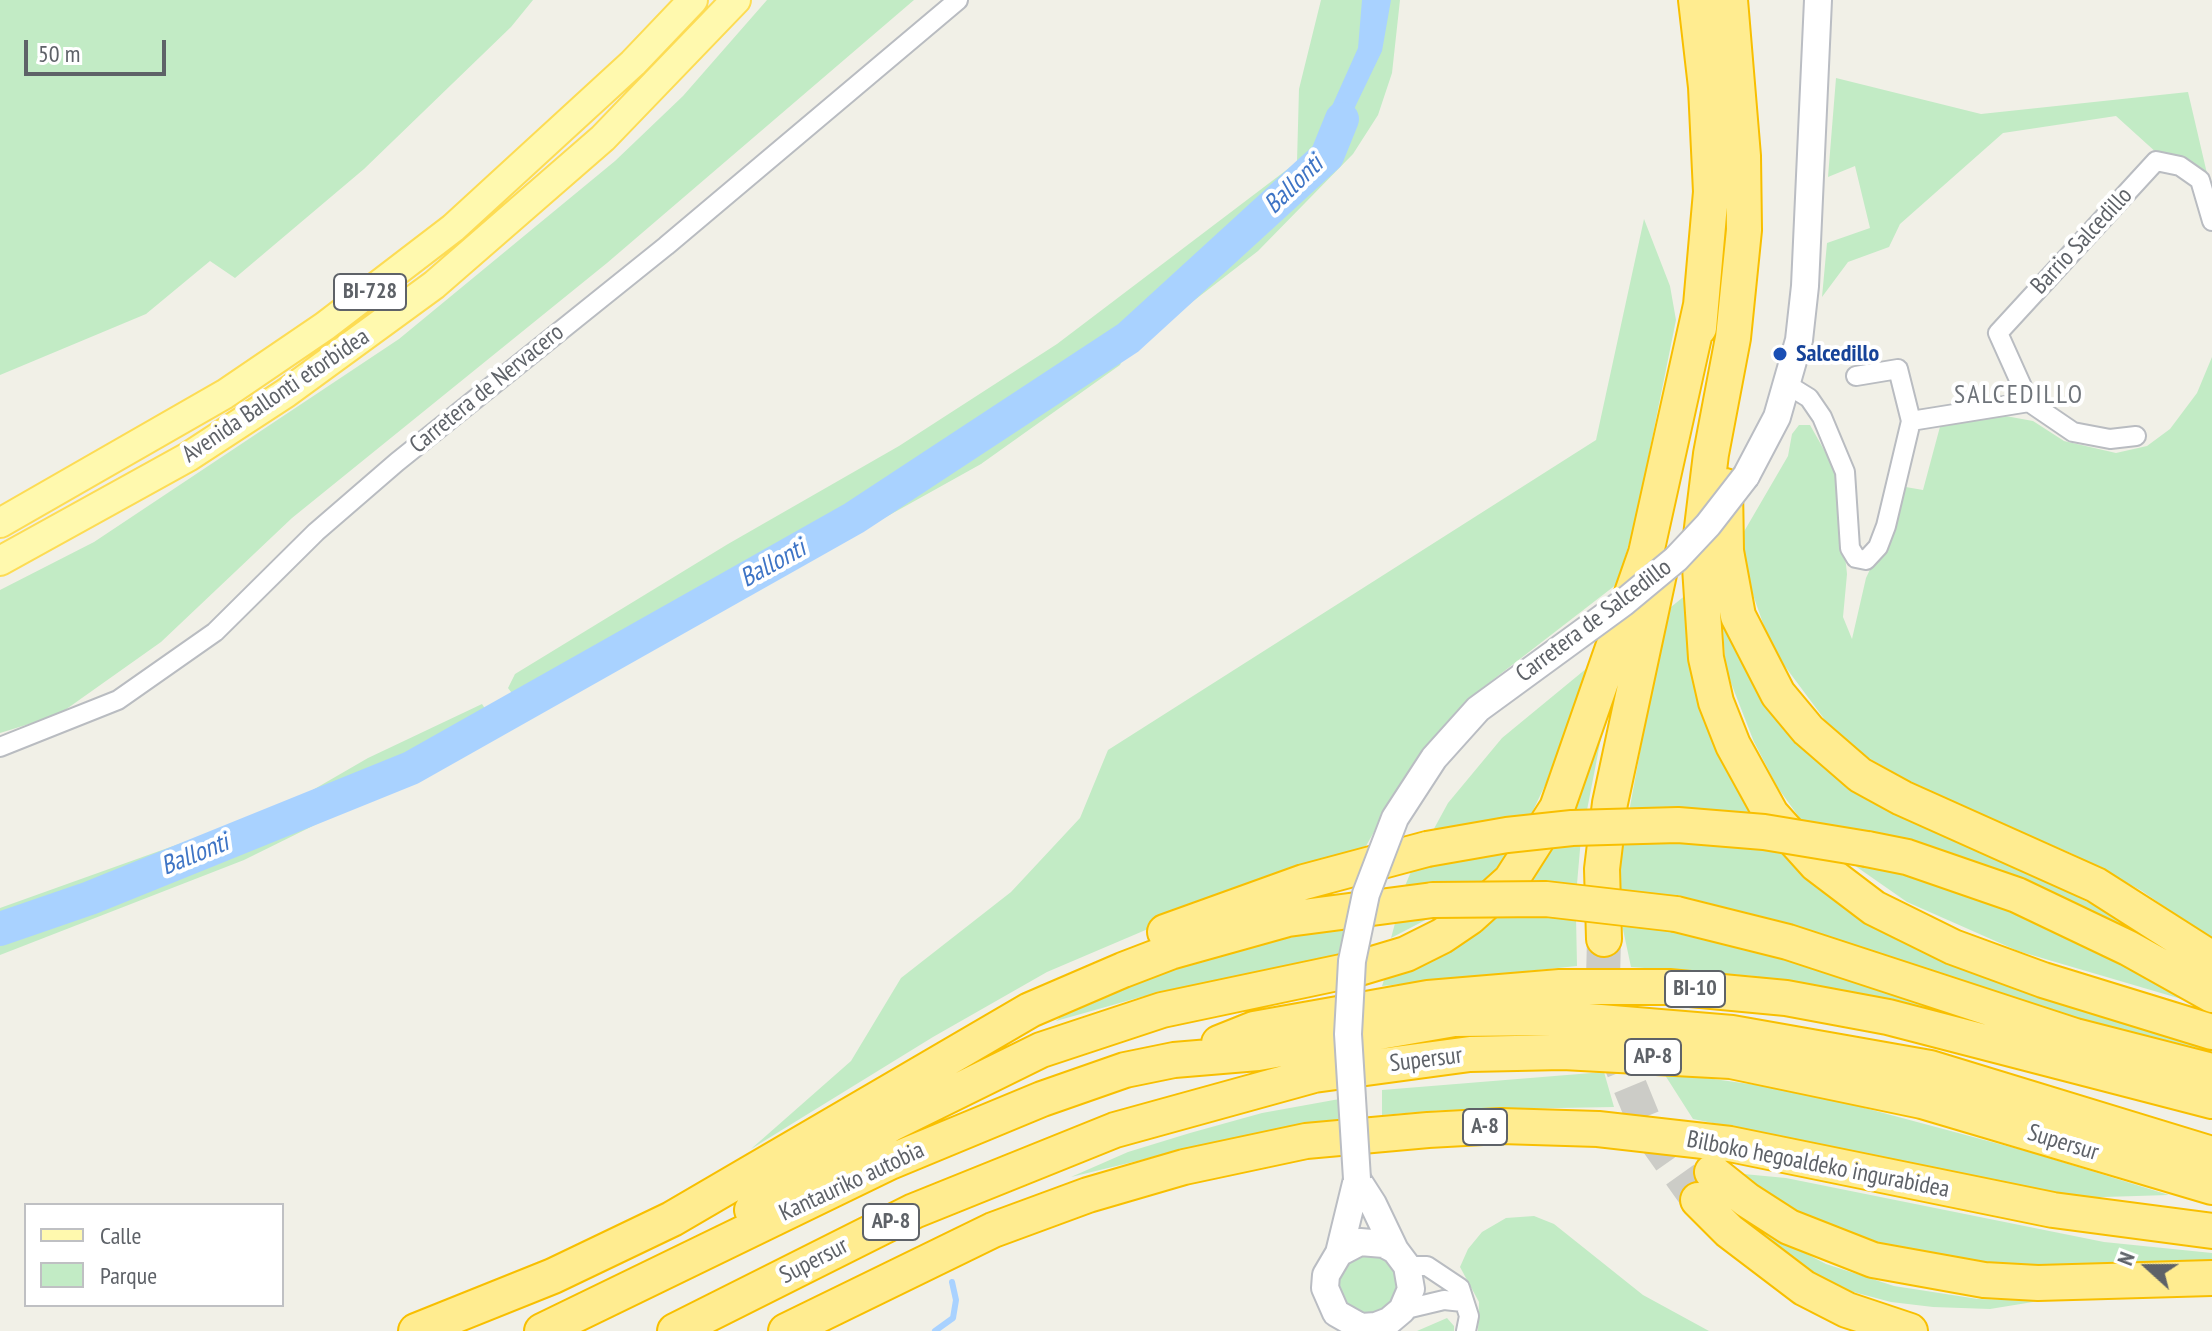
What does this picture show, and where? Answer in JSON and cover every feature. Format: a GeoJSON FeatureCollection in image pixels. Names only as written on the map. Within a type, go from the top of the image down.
{"type":"FeatureCollection","features":[{"type":"Feature","properties":{"kind":"highway"},"geometry":{"type":"LineString","coordinates":[[1604,939],[1602,869],[1610,803],[1621,739],[1686,457],[1701,305],[1711,192],[1706,87],[1696,0]]}},
{"type":"Feature","properties":{"kind":"highway"},"geometry":{"type":"LineString","coordinates":[[1730,0],[1744,171],[1744,230],[1733,338],[1711,454],[1699,552],[1700,613],[1716,702],[1733,745],[1771,814],[1816,864],[1842,886],[1908,927],[2043,980],[2212,1032]]}},
{"type":"Feature","properties":{"kind":"highway"},"geometry":{"type":"LineString","coordinates":[[640,1285],[808,1172],[995,1070],[1124,1020],[1356,969],[1406,954],[1442,936],[1470,917],[1511,880],[1557,808],[1646,553],[1701,305]]}},
{"type":"Feature","properties":{"kind":"highway"},"geometry":{"type":"LineString","coordinates":[[1733,338],[1733,394],[1725,467],[1726,551],[1738,616],[1778,694],[1808,730],[1860,775],[1902,798],[2096,885],[2212,959]]}},
{"type":"Feature","properties":{"kind":"highway"},"geometry":{"type":"LineString","coordinates":[[1030,1010],[1051,986],[1172,929],[1304,882],[1427,849],[1520,833],[1678,825],[1764,832],[1907,857],[2017,895],[2128,948],[2212,995]]}},
{"type":"Feature","properties":{"kind":"highway"},"geometry":{"type":"LineString","coordinates":[[416,1331],[553,1276],[672,1219],[1030,1010],[1123,970],[1231,933],[1358,907],[1433,900],[1546,899],[1676,914],[1788,942],[2075,1036],[2212,1071]]}},
{"type":"Feature","properties":{"kind":"highway","name":"BI-10"},"geometry":{"type":"LineString","coordinates":[[1174,1060],[1254,1029],[1428,998],[1560,987],[1669,987],[1786,998],[1888,1017],[2212,1101]]}},
{"type":"Feature","properties":{"kind":"highway","name":"Supersur"},"geometry":{"type":"LineString","coordinates":[[1174,1060],[1258,1053],[1454,1019],[1552,1018],[1732,1033],[1930,1068],[2212,1154]]}},
{"type":"Feature","properties":{"kind":"highway","name":"Supersur"},"geometry":{"type":"LineString","coordinates":[[675,1331],[914,1211],[1115,1130],[1314,1075],[1470,1054],[1563,1052],[1731,1061],[1922,1101],[2198,1183]]}},
{"type":"Feature","properties":{"kind":"highway","name":"Kantauriko autobia"},"geometry":{"type":"LineString","coordinates":[[542,1331],[890,1162],[1042,1099],[1125,1070],[1174,1060]]}},
{"type":"Feature","properties":{"kind":"highway","name":"Bilboko hegoaldeko ingurabidea"},"geometry":{"type":"LineString","coordinates":[[786,1331],[993,1230],[1088,1195],[1184,1167],[1306,1141],[1428,1130],[1501,1126],[1598,1129],[1730,1144],[2053,1210],[2212,1231]]}},
{"type":"Feature","properties":{"kind":"highway"},"geometry":{"type":"LineString","coordinates":[[1910,1331],[1847,1310],[1804,1288],[1729,1231],[1705,1186],[1747,1200],[1789,1227],[1825,1243],[1886,1263],[1984,1280],[2038,1283],[2212,1278]]}},
{"type":"Feature","properties":{"kind":"main road","name":"Avenida Ballonti etorbidea"},"geometry":{"type":"LineString","coordinates":[[0,523],[225,394],[325,326],[465,218],[633,63],[693,0]]}},
{"type":"Feature","properties":{"kind":"main road","name":"Avenida Ballonti etorbidea"},"geometry":{"type":"LineString","coordinates":[[0,561],[188,457],[286,393],[434,285],[603,138],[736,0]]}},
{"type":"Feature","properties":{"kind":"street","name":"Carretera de Nervacero"},"geometry":{"type":"LineString","coordinates":[[0,747],[118,700],[215,632],[316,532],[397,462],[666,246],[958,0]]}},
{"type":"Feature","properties":{"kind":"street","name":"Carretera de Salcedillo"},"geometry":{"type":"LineString","coordinates":[[1357,1179],[1348,1034],[1352,961],[1366,894],[1395,818],[1434,758],[1478,709],[1623,603],[1676,559],[1708,525],[1746,476],[1777,417],[1788,385],[1805,286],[1818,0]]}},
{"type":"Feature","properties":{"kind":"street","name":"Barrio Salcedillo"},"geometry":{"type":"LineString","coordinates":[[2029,402],[1998,333],[2156,161],[2180,166],[2200,180],[2212,221]]}},
{"type":"Feature","properties":{"kind":"street"},"geometry":{"type":"LineString","coordinates":[[1788,385],[1809,398],[1822,417],[1845,472],[1847,538],[1853,554],[1861,560],[1874,553],[1886,526],[1911,421],[1898,369],[1856,376]]}},
{"type":"Feature","properties":{"kind":"street"},"geometry":{"type":"LineString","coordinates":[[1911,421],[2029,402],[2073,432],[2110,439],[2136,436]]}},
{"type":"Feature","properties":{"kind":"street"},"geometry":{"type":"LineString","coordinates":[[1339,1253],[1357,1179]]}},
{"type":"Feature","properties":{"kind":"street"},"geometry":{"type":"LineString","coordinates":[[1357,1179],[1401,1258],[1411,1289],[1392,1321]]}},
{"type":"Feature","properties":{"kind":"street"},"geometry":{"type":"LineString","coordinates":[[1463,1302],[1444,1300],[1392,1321],[1361,1327],[1347,1326],[1336,1313],[1325,1288],[1331,1263],[1339,1253],[1360,1242],[1384,1244],[1401,1258],[1427,1266],[1460,1288],[1469,1316],[1466,1331]]}},
{"type":"Feature","properties":{"kind":"green space"},"geometry":{"type":"Polygon","coordinates":[[[0,0],[533,0],[511,27],[364,169],[235,278],[210,261],[146,314],[0,375],[0,0]]]}},
{"type":"Feature","properties":{"kind":"green space"},"geometry":{"type":"Polygon","coordinates":[[[767,0],[914,0],[607,263],[292,518],[161,642],[58,715],[0,733],[0,590],[94,542],[399,339],[615,161],[683,96],[767,0]]]}},
{"type":"Feature","properties":{"kind":"green space"},"geometry":{"type":"Polygon","coordinates":[[[1321,0],[1400,0],[1392,73],[1378,115],[1353,154],[1258,251],[1125,354],[1120,365],[981,464],[529,716],[508,688],[515,674],[728,544],[899,446],[1057,344],[1297,162],[1299,89],[1321,0]]]}},
{"type":"Feature","properties":{"kind":"green space"},"geometry":{"type":"Polygon","coordinates":[[[1836,78],[1981,114],[2188,92],[2212,195],[2203,176],[2158,154],[2116,116],[2003,133],[1900,224],[1889,247],[1848,262],[1822,297],[1827,243],[1870,228],[1855,166],[1828,177],[1836,78]]]}},
{"type":"Feature","properties":{"kind":"green space"},"geometry":{"type":"Polygon","coordinates":[[[1644,219],[1670,286],[1676,320],[1635,523],[1617,584],[1481,689],[1429,747],[1399,788],[1366,846],[1155,926],[1047,972],[933,1037],[751,1149],[851,1061],[901,978],[1011,892],[1080,818],[1108,750],[1596,440],[1644,219]]]}},
{"type":"Feature","properties":{"kind":"green space"},"geometry":{"type":"Polygon","coordinates":[[[2212,357],[2212,940],[2142,891],[2073,854],[1929,793],[1862,754],[1825,720],[1772,649],[1751,589],[1742,535],[1788,456],[1792,434],[1799,425],[1810,425],[1836,471],[1847,574],[1843,617],[1852,639],[1866,578],[1882,544],[1900,486],[1923,490],[1941,423],[2000,415],[2033,421],[2064,441],[2116,453],[2147,446],[2170,429],[2197,393],[2212,357]]]}},
{"type":"Feature","properties":{"kind":"green space"},"geometry":{"type":"Polygon","coordinates":[[[1687,594],[1689,662],[1704,722],[1755,818],[1713,810],[1629,812],[1662,632],[1671,607],[1687,594]]]}},
{"type":"Feature","properties":{"kind":"green space"},"geometry":{"type":"Polygon","coordinates":[[[1722,616],[1755,690],[1794,740],[1861,795],[1983,849],[2109,913],[2168,954],[1804,824],[1778,788],[1754,742],[1726,670],[1722,616]]]}},
{"type":"Feature","properties":{"kind":"green space"},"geometry":{"type":"Polygon","coordinates":[[[1587,668],[1547,781],[1530,817],[1430,836],[1448,803],[1502,738],[1587,668]]]}},
{"type":"Feature","properties":{"kind":"green space"},"geometry":{"type":"Polygon","coordinates":[[[1608,702],[1587,810],[1564,813],[1608,702]]]}},
{"type":"Feature","properties":{"kind":"green space"},"geometry":{"type":"Polygon","coordinates":[[[482,704],[501,733],[244,860],[0,955],[0,908],[285,806],[368,758],[482,704]]]}},
{"type":"Feature","properties":{"kind":"green space"},"geometry":{"type":"Polygon","coordinates":[[[1620,836],[1782,845],[1811,879],[2212,1044],[2212,1057],[1618,891],[1620,836]]]}},
{"type":"Feature","properties":{"kind":"green space"},"geometry":{"type":"Polygon","coordinates":[[[1556,838],[1581,838],[1577,884],[1523,879],[1556,838]]]}},
{"type":"Feature","properties":{"kind":"green space"},"geometry":{"type":"Polygon","coordinates":[[[1517,844],[1487,882],[1405,886],[1415,862],[1517,844]]]}},
{"type":"Feature","properties":{"kind":"green space"},"geometry":{"type":"Polygon","coordinates":[[[1841,856],[1996,898],[2212,1008],[2018,951],[1907,902],[1841,856]]]}},
{"type":"Feature","properties":{"kind":"green space"},"geometry":{"type":"Polygon","coordinates":[[[1501,912],[1576,916],[1577,966],[1382,986],[1385,977],[1444,956],[1501,912]]]}},
{"type":"Feature","properties":{"kind":"green space"},"geometry":{"type":"Polygon","coordinates":[[[1439,913],[1391,938],[1397,916],[1439,913]]]}},
{"type":"Feature","properties":{"kind":"green space"},"geometry":{"type":"Polygon","coordinates":[[[1355,917],[1350,952],[1141,997],[1056,1021],[1072,1007],[1198,954],[1355,917]]]}},
{"type":"Feature","properties":{"kind":"green space"},"geometry":{"type":"Polygon","coordinates":[[[1621,920],[1756,946],[1952,1013],[1753,976],[1631,967],[1621,920]]]}},
{"type":"Feature","properties":{"kind":"green space"},"geometry":{"type":"Polygon","coordinates":[[[1604,1072],[1614,1107],[1444,1110],[1382,1115],[1382,1090],[1604,1072]]]}},
{"type":"Feature","properties":{"kind":"green space"},"geometry":{"type":"Polygon","coordinates":[[[1663,1072],[1771,1087],[1846,1103],[2033,1153],[2169,1195],[2071,1198],[2026,1192],[1890,1159],[1693,1119],[1663,1072]]]}},
{"type":"Feature","properties":{"kind":"green space"},"geometry":{"type":"Polygon","coordinates":[[[1345,1098],[1345,1120],[1228,1139],[1071,1177],[1128,1152],[1190,1133],[1262,1113],[1345,1098]]]}},
{"type":"Feature","properties":{"kind":"green space"},"geometry":{"type":"Polygon","coordinates":[[[1733,1173],[1786,1178],[2104,1242],[2212,1253],[2212,1266],[2150,1271],[1922,1262],[1810,1222],[1733,1173]]]}},
{"type":"Feature","properties":{"kind":"green space"},"geometry":{"type":"Polygon","coordinates":[[[1534,1216],[1554,1224],[1643,1295],[1709,1331],[1478,1331],[1479,1302],[1460,1267],[1468,1249],[1482,1232],[1506,1218],[1534,1216]]]}},
{"type":"Feature","properties":{"kind":"green space"},"geometry":{"type":"Polygon","coordinates":[[[1735,1216],[1826,1264],[1894,1286],[1978,1299],[2039,1301],[1990,1309],[1933,1307],[1891,1302],[1842,1289],[1790,1268],[1735,1216]]]}},
{"type":"Feature","properties":{"kind":"green space"},"geometry":{"type":"Polygon","coordinates":[[[1368,1255],[1389,1263],[1397,1284],[1389,1305],[1368,1313],[1347,1305],[1339,1284],[1347,1263],[1368,1255]]]}},
{"type":"Feature","properties":{"kind":"green space"},"geometry":{"type":"Polygon","coordinates":[[[1447,1318],[1454,1331],[1417,1331],[1447,1318]]]}},
{"type":"Feature","properties":{"kind":"water"},"geometry":{"type":"Polygon","coordinates":[[[1362,0],[1391,0],[1382,51],[1344,130],[1318,164],[1332,106],[1358,48],[1362,0]]]}},
{"type":"Feature","properties":{"kind":"waterway","name":"Ballonti"},"geometry":{"type":"LineString","coordinates":[[0,929],[90,898],[411,768],[854,518],[1128,338],[1327,156],[1342,119]]}},
{"type":"Feature","properties":{"kind":"waterway"},"geometry":{"type":"LineString","coordinates":[[935,1331],[953,1318],[956,1300],[952,1282]]}},
{"type":"Feature","properties":{"kind":"tunnel"},"geometry":{"type":"LineString","coordinates":[[1604,939],[1602,1018],[1647,1128],[1698,1200]]}},
{"type":"Feature","properties":{"kind":"place","name":"Salcedillo"},"geometry":{"type":"Point","coordinates":[1780,354]}},
{"type":"Feature","properties":{"kind":"district","name":"SALCEDILLO"},"geometry":{"type":"Point","coordinates":[2019,396]}}]}
